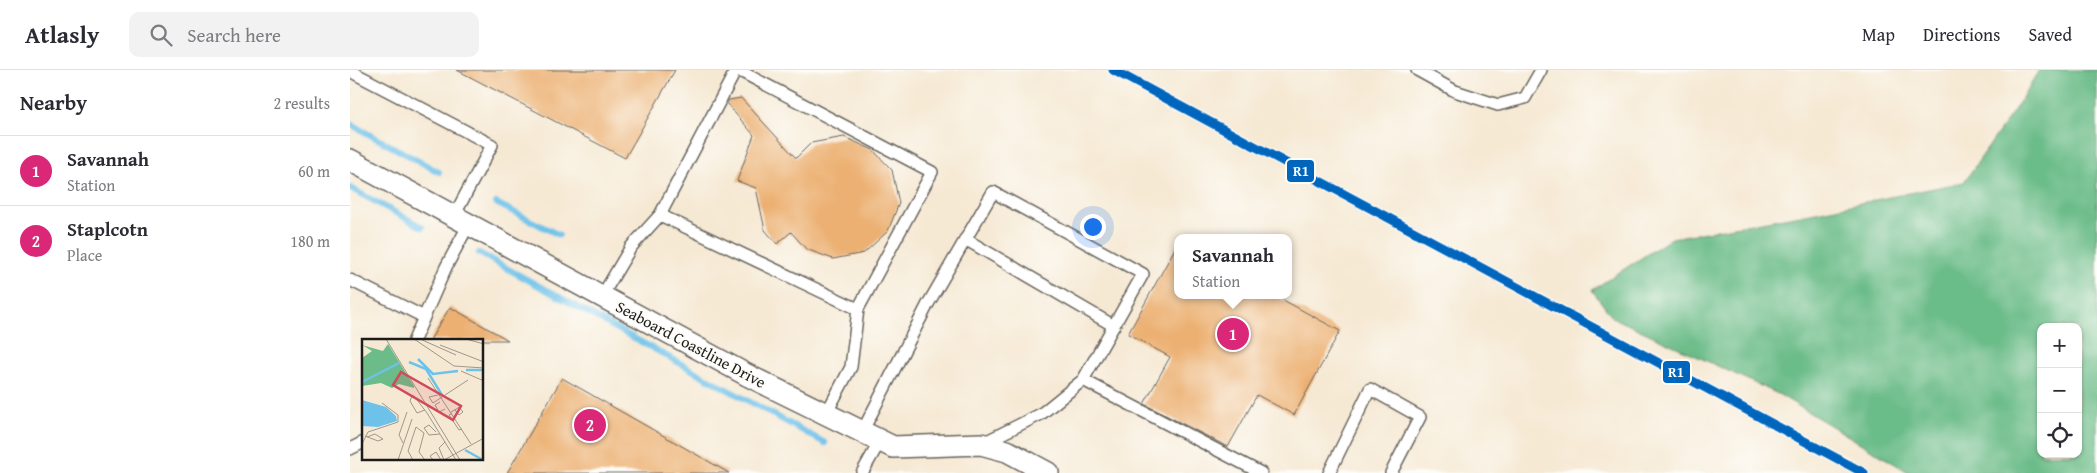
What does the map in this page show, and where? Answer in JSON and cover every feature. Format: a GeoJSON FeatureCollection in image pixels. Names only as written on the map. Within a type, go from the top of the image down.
{"type":"FeatureCollection","features":[{"type":"Feature","properties":{"kind":"street","name":"Seaboard Coastline Drive"},"geometry":{"type":"LineString","coordinates":[[350,160],[602,296],[892,447],[981,444],[1007,451],[1048,473]]}},
{"type":"Feature","properties":{"kind":"lane"},"geometry":{"type":"LineString","coordinates":[[602,296],[630,247],[660,215],[737,70],[932,172],[858,309],[851,367],[826,414]]}},
{"type":"Feature","properties":{"kind":"lane"},"geometry":{"type":"LineString","coordinates":[[1417,70],[1455,91],[1498,104],[1525,98],[1542,70]]}},
{"type":"Feature","properties":{"kind":"lane"},"geometry":{"type":"LineString","coordinates":[[350,71],[492,146],[461,220],[446,267],[414,339]]}},
{"type":"Feature","properties":{"kind":"lane"},"geometry":{"type":"LineString","coordinates":[[862,473],[871,437],[928,304],[993,192],[1143,274],[1083,380],[1041,414],[981,444]]}},
{"type":"Feature","properties":{"kind":"lane"},"geometry":{"type":"LineString","coordinates":[[660,215],[858,309]]}},
{"type":"Feature","properties":{"kind":"lane"},"geometry":{"type":"LineString","coordinates":[[965,239],[1114,326]]}},
{"type":"Feature","properties":{"kind":"lane"},"geometry":{"type":"LineString","coordinates":[[350,280],[424,317]]}},
{"type":"Feature","properties":{"kind":"lane"},"geometry":{"type":"LineString","coordinates":[[1083,380],[1261,473]]}},
{"type":"Feature","properties":{"kind":"lane"},"geometry":{"type":"LineString","coordinates":[[1329,473],[1370,389],[1420,417],[1391,473]]}},
{"type":"Feature","properties":{"kind":"lane"},"geometry":{"type":"LineString","coordinates":[[350,449],[362,443]]}},
{"type":"Feature","properties":{"kind":"green space"},"geometry":{"type":"Polygon","coordinates":[[[2039,70],[2097,70],[2097,473],[1910,473],[1780,395],[1612,317],[1592,290],[1672,238],[1801,215],[1964,182],[2017,106],[2039,70]]]}},
{"type":"Feature","properties":{"kind":"building"},"geometry":{"type":"Polygon","coordinates":[[[457,70],[675,70],[625,158],[457,70]]]}},
{"type":"Feature","properties":{"kind":"building"},"geometry":{"type":"Polygon","coordinates":[[[741,98],[796,158],[811,143],[844,137],[873,150],[892,170],[899,203],[888,231],[864,253],[833,259],[806,249],[791,232],[777,244],[765,230],[756,188],[737,181],[754,135],[727,104],[729,100],[741,98]]]}},
{"type":"Feature","properties":{"kind":"building"},"geometry":{"type":"Polygon","coordinates":[[[1174,250],[1174,299],[1281,299],[1340,331],[1294,415],[1257,395],[1228,447],[1144,404],[1170,357],[1128,334],[1174,250]]]}},
{"type":"Feature","properties":{"kind":"building"},"geometry":{"type":"Polygon","coordinates":[[[450,307],[508,340],[484,339],[431,339],[450,307]]]}},
{"type":"Feature","properties":{"kind":"building"},"geometry":{"type":"Polygon","coordinates":[[[562,378],[729,473],[507,473],[562,378]]]}},
{"type":"Feature","properties":{"kind":"waterway"},"geometry":{"type":"LineString","coordinates":[[350,124],[439,172]]}},
{"type":"Feature","properties":{"kind":"waterway"},"geometry":{"type":"LineString","coordinates":[[350,188],[422,227]]}},
{"type":"Feature","properties":{"kind":"waterway"},"geometry":{"type":"LineString","coordinates":[[496,203],[559,235]]}},
{"type":"Feature","properties":{"kind":"waterway"},"geometry":{"type":"LineString","coordinates":[[479,253],[825,443]]}},
{"type":"Feature","properties":{"kind":"railway"},"geometry":{"type":"LineString","coordinates":[[1113,70],[1864,473]]}},
{"type":"Feature","properties":{"kind":"transit line","name":"R1"},"geometry":{"type":"LineString","coordinates":[[1113,70],[1864,473]]}},
{"type":"Feature","properties":{"kind":"place","name":"Savannah"},"geometry":{"type":"Point","coordinates":[1233,334]}},
{"type":"Feature","properties":{"kind":"place","name":"Staplcotn"},"geometry":{"type":"Point","coordinates":[590,425]}}]}
